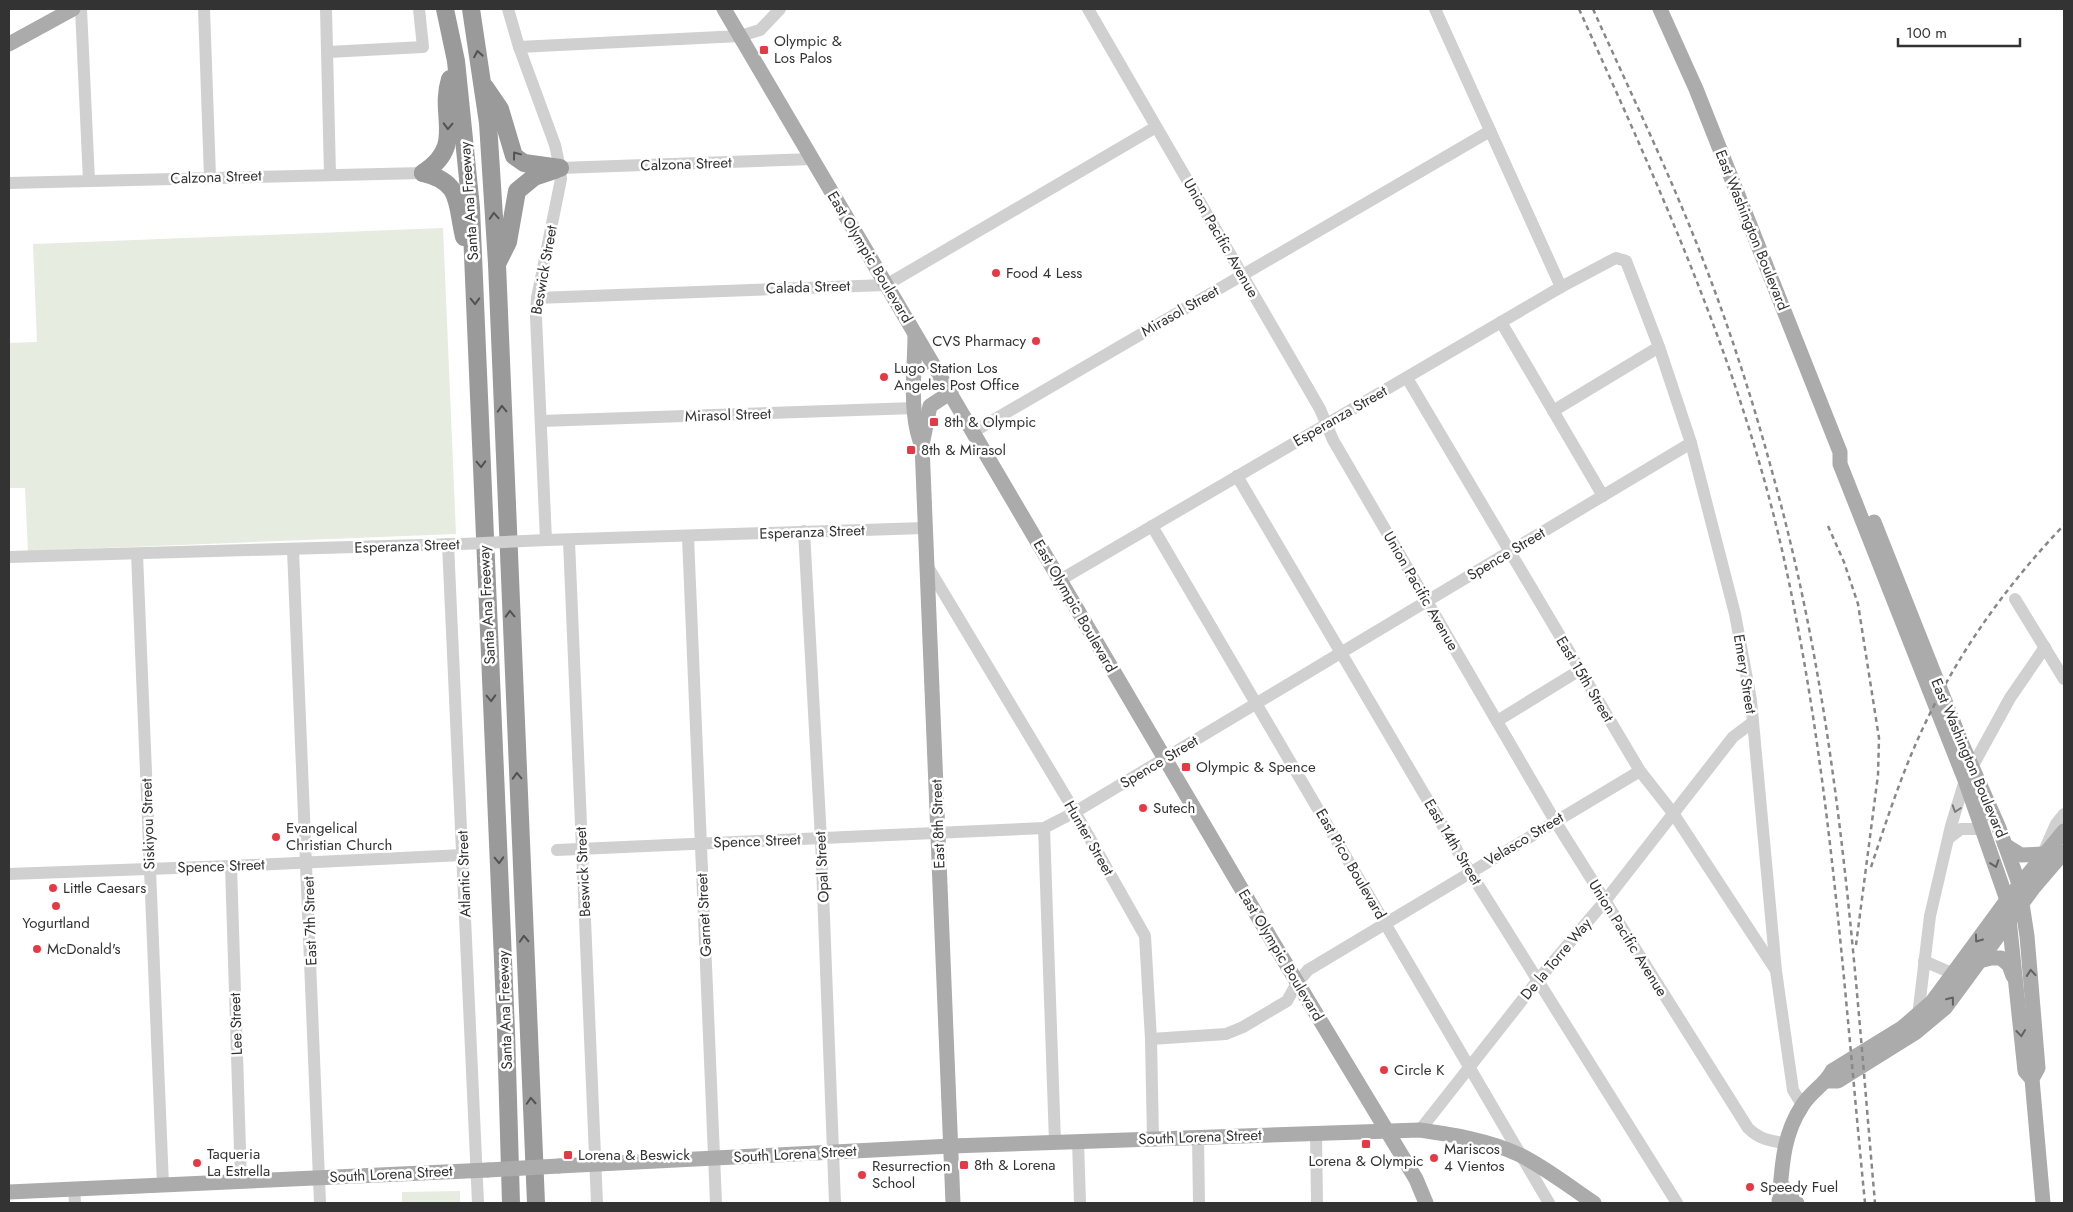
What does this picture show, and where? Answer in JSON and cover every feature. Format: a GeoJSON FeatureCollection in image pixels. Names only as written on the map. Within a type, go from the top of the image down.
{"type":"FeatureCollection","features":[{"type":"Feature","properties":{"kind":"highway","name":"Santa Ana Freeway"},"geometry":{"type":"LineString","coordinates":[[445,9],[456,61],[471,208],[506,1031],[511,1203]]}},
{"type":"Feature","properties":{"kind":"highway","name":"Santa Ana Freeway"},"geometry":{"type":"LineString","coordinates":[[470,9],[488,123],[497,264],[536,1203]]}},
{"type":"Feature","properties":{"kind":"highway"},"geometry":{"type":"LineString","coordinates":[[423,173],[438,162],[445,152],[448,132],[448,87],[456,61]]}},
{"type":"Feature","properties":{"kind":"highway"},"geometry":{"type":"LineString","coordinates":[[483,83],[500,109],[514,156],[524,164],[560,168]]}},
{"type":"Feature","properties":{"kind":"highway"},"geometry":{"type":"LineString","coordinates":[[497,264],[508,242],[517,191],[534,177],[560,168]]}},
{"type":"Feature","properties":{"kind":"highway"},"geometry":{"type":"LineString","coordinates":[[423,173],[442,178],[452,187],[473,274]]}},
{"type":"Feature","properties":{"kind":"main road"},"geometry":{"type":"LineString","coordinates":[[9,44],[73,9]]}},
{"type":"Feature","properties":{"kind":"main road","name":"East Olympic Boulevard"},"geometry":{"type":"LineString","coordinates":[[724,9],[1297,983],[1416,1179],[1426,1203]]}},
{"type":"Feature","properties":{"kind":"main road","name":"East Washington Boulevard"},"geometry":{"type":"LineString","coordinates":[[1660,9],[1696,89],[1840,452],[1840,464],[1969,774],[2005,844],[2019,884],[2023,902],[2038,1068],[2032,1079]]}},
{"type":"Feature","properties":{"kind":"main road","name":"East 8th Street"},"geometry":{"type":"LineString","coordinates":[[915,334],[914,408],[916,430],[922,445]]}},
{"type":"Feature","properties":{"kind":"main road","name":"East 8th Street"},"geometry":{"type":"LineString","coordinates":[[951,392],[930,406],[922,445],[953,1203]]}},
{"type":"Feature","properties":{"kind":"main road","name":"East Washington Boulevard"},"geometry":{"type":"LineString","coordinates":[[1969,774],[1983,829],[2006,900],[2010,920],[2025,1070],[2032,1079],[2044,1203]]}},
{"type":"Feature","properties":{"kind":"main road"},"geometry":{"type":"LineString","coordinates":[[1921,1021],[2006,900],[2064,830]]}},
{"type":"Feature","properties":{"kind":"main road"},"geometry":{"type":"LineString","coordinates":[[2005,844],[2021,855],[2043,854]]}},
{"type":"Feature","properties":{"kind":"main road"},"geometry":{"type":"LineString","coordinates":[[1779,1203],[1784,1143],[1793,1120],[1802,1105],[1827,1081],[1832,1071],[1902,1028],[1921,1021],[1945,1008],[2023,902],[2064,852]]}},
{"type":"Feature","properties":{"kind":"main road"},"geometry":{"type":"LineString","coordinates":[[1979,961],[2001,958],[2008,966],[2016,985]]}},
{"type":"Feature","properties":{"kind":"main road","name":"South Lorena Street"},"geometry":{"type":"LineString","coordinates":[[9,1192],[75,1196],[163,1184],[952,1146],[1420,1130],[1464,1136],[1520,1155],[1594,1203]]}},
{"type":"Feature","properties":{"kind":"main road"},"geometry":{"type":"LineString","coordinates":[[1781,1184],[1797,1203]]}},
{"type":"Feature","properties":{"kind":"street"},"geometry":{"type":"LineString","coordinates":[[81,9],[89,181]]}},
{"type":"Feature","properties":{"kind":"street"},"geometry":{"type":"LineString","coordinates":[[204,9],[210,177]]}},
{"type":"Feature","properties":{"kind":"street"},"geometry":{"type":"LineString","coordinates":[[326,9],[330,175]]}},
{"type":"Feature","properties":{"kind":"street"},"geometry":{"type":"LineString","coordinates":[[328,52],[423,47],[419,9]]}},
{"type":"Feature","properties":{"kind":"street","name":"Beswick Street"},"geometry":{"type":"LineString","coordinates":[[508,9],[519,47],[555,145],[561,180],[537,298],[536,317],[546,540]]}},
{"type":"Feature","properties":{"kind":"street"},"geometry":{"type":"LineString","coordinates":[[519,47],[740,36],[760,30],[780,9]]}},
{"type":"Feature","properties":{"kind":"street","name":"Union Pacific Avenue"},"geometry":{"type":"LineString","coordinates":[[1088,9],[1320,409],[1333,440],[1555,821],[1748,1128],[1764,1140],[1784,1143]]}},
{"type":"Feature","properties":{"kind":"street"},"geometry":{"type":"LineString","coordinates":[[1435,9],[1562,287]]}},
{"type":"Feature","properties":{"kind":"street","name":"Calada Street"},"geometry":{"type":"LineString","coordinates":[[537,298],[886,285],[1156,127]]}},
{"type":"Feature","properties":{"kind":"street","name":"Mirasol Street"},"geometry":{"type":"LineString","coordinates":[[973,432],[1490,131]]}},
{"type":"Feature","properties":{"kind":"street","name":"Calzona Street"},"geometry":{"type":"LineString","coordinates":[[560,168],[812,159]]}},
{"type":"Feature","properties":{"kind":"street","name":"Calzona Street"},"geometry":{"type":"LineString","coordinates":[[9,183],[423,173]]}},
{"type":"Feature","properties":{"kind":"street","name":"Esperanza Street"},"geometry":{"type":"LineString","coordinates":[[1060,580],[1562,287],[1610,261],[1622,259]]}},
{"type":"Feature","properties":{"kind":"street","name":"Emery Street"},"geometry":{"type":"LineString","coordinates":[[1622,259],[1629,265],[1660,348],[1691,444],[1735,614],[1753,722],[1776,971],[1793,1090],[1802,1105]]}},
{"type":"Feature","properties":{"kind":"street"},"geometry":{"type":"LineString","coordinates":[[1501,322],[1603,496]]}},
{"type":"Feature","properties":{"kind":"street"},"geometry":{"type":"LineString","coordinates":[[1553,411],[1660,348]]}},
{"type":"Feature","properties":{"kind":"street","name":"East 15th Street"},"geometry":{"type":"LineString","coordinates":[[1406,378],[1640,771],[1673,813],[1776,971]]}},
{"type":"Feature","properties":{"kind":"street","name":"Mirasol Street"},"geometry":{"type":"LineString","coordinates":[[541,421],[914,408]]}},
{"type":"Feature","properties":{"kind":"street","name":"Spence Street"},"geometry":{"type":"LineString","coordinates":[[557,850],[700,842],[1044,828],[1075,812],[1257,704],[1691,444]]}},
{"type":"Feature","properties":{"kind":"street","name":"East 14th Street"},"geometry":{"type":"LineString","coordinates":[[1237,476],[1470,872],[1677,1203]]}},
{"type":"Feature","properties":{"kind":"street","name":"East Pico Boulevard"},"geometry":{"type":"LineString","coordinates":[[1152,526],[1549,1203]]}},
{"type":"Feature","properties":{"kind":"street","name":"Esperanza Street"},"geometry":{"type":"LineString","coordinates":[[9,557],[293,550],[925,528]]}},
{"type":"Feature","properties":{"kind":"street","name":"Opal Street"},"geometry":{"type":"LineString","coordinates":[[804,532],[820,838],[835,1203]]}},
{"type":"Feature","properties":{"kind":"street","name":"Garnet Street"},"geometry":{"type":"LineString","coordinates":[[688,536],[716,1203]]}},
{"type":"Feature","properties":{"kind":"street","name":"Beswick Street"},"geometry":{"type":"LineString","coordinates":[[568,541],[597,1203]]}},
{"type":"Feature","properties":{"kind":"street","name":"Atlantic Street"},"geometry":{"type":"LineString","coordinates":[[448,544],[463,855],[482,1170],[478,1203]]}},
{"type":"Feature","properties":{"kind":"street","name":"East 7th Street"},"geometry":{"type":"LineString","coordinates":[[293,550],[308,862],[320,1203]]}},
{"type":"Feature","properties":{"kind":"street","name":"Siskiyou Street"},"geometry":{"type":"LineString","coordinates":[[137,554],[163,1184]]}},
{"type":"Feature","properties":{"kind":"street","name":"Hunter Street"},"geometry":{"type":"LineString","coordinates":[[928,567],[1075,812],[1145,936],[1151,1039],[1152,1139]]}},
{"type":"Feature","properties":{"kind":"street"},"geometry":{"type":"LineString","coordinates":[[2015,600],[2064,680]]}},
{"type":"Feature","properties":{"kind":"street"},"geometry":{"type":"LineString","coordinates":[[1921,1021],[1924,961],[1934,897],[1949,838],[1969,774],[2010,698],[2045,647]]}},
{"type":"Feature","properties":{"kind":"street"},"geometry":{"type":"LineString","coordinates":[[1497,721],[1580,670]]}},
{"type":"Feature","properties":{"kind":"street","name":"De la Torre Way"},"geometry":{"type":"LineString","coordinates":[[1420,1130],[1538,980],[1605,901],[1733,737],[1753,722]]}},
{"type":"Feature","properties":{"kind":"street","name":"Velasco Street"},"geometry":{"type":"LineString","coordinates":[[1151,1039],[1226,1034],[1254,1021],[1287,1001],[1306,971],[1640,771]]}},
{"type":"Feature","properties":{"kind":"street"},"geometry":{"type":"LineString","coordinates":[[2043,854],[2056,824],[2064,814]]}},
{"type":"Feature","properties":{"kind":"street"},"geometry":{"type":"LineString","coordinates":[[1044,828],[1055,1142]]}},
{"type":"Feature","properties":{"kind":"street"},"geometry":{"type":"LineString","coordinates":[[1949,838],[1961,829],[1983,829]]}},
{"type":"Feature","properties":{"kind":"street","name":"Spence Street"},"geometry":{"type":"LineString","coordinates":[[9,874],[463,855]]}},
{"type":"Feature","properties":{"kind":"street","name":"Lee Street"},"geometry":{"type":"LineString","coordinates":[[231,866],[241,1181]]}},
{"type":"Feature","properties":{"kind":"street"},"geometry":{"type":"LineString","coordinates":[[1924,961],[1954,974]]}},
{"type":"Feature","properties":{"kind":"street"},"geometry":{"type":"LineString","coordinates":[[1316,1133],[1317,1203]]}},
{"type":"Feature","properties":{"kind":"street"},"geometry":{"type":"LineString","coordinates":[[1198,1137],[1199,1203]]}},
{"type":"Feature","properties":{"kind":"street"},"geometry":{"type":"LineString","coordinates":[[1078,1141],[1080,1203]]}},
{"type":"Feature","properties":{"kind":"shaded area"},"geometry":{"type":"Polygon","coordinates":[[[443,228],[456,534],[28,551],[25,488],[9,488],[9,343],[37,342],[33,244],[443,228]]]}},
{"type":"Feature","properties":{"kind":"shaded area"},"geometry":{"type":"Polygon","coordinates":[[[460,1191],[460,1203],[402,1203],[402,1192],[460,1191]]]}},
{"type":"Feature","properties":{"kind":"railway"},"geometry":{"type":"LineString","coordinates":[[1579,9],[1669,214],[1698,283],[1724,353],[1768,495],[1786,568],[1801,647],[1825,805],[1843,964],[1865,1203]]}},
{"type":"Feature","properties":{"kind":"railway"},"geometry":{"type":"LineString","coordinates":[[1593,9],[1679,200],[1735,348],[1777,490],[1798,577],[1816,666],[1842,844],[1860,1023],[1875,1203]]}},
{"type":"Feature","properties":{"kind":"railway"},"geometry":{"type":"LineString","coordinates":[[1871,867],[1910,756],[1947,682],[1963,654],[2000,600],[2020,574],[2064,525]]}},
{"type":"Feature","properties":{"kind":"railway"},"geometry":{"type":"LineString","coordinates":[[1828,526],[1844,562],[1858,604],[1879,738],[1878,775],[1856,945]]}},
{"type":"Feature","properties":{"kind":"place","name":"Olympic & Los Palos"},"geometry":{"type":"Point","coordinates":[764,50]}},
{"type":"Feature","properties":{"kind":"place","name":"Food 4 Less"},"geometry":{"type":"Point","coordinates":[996,273]}},
{"type":"Feature","properties":{"kind":"place","name":"CVS Pharmacy"},"geometry":{"type":"Point","coordinates":[1036,341]}},
{"type":"Feature","properties":{"kind":"place","name":"Lugo Station Los Angeles Post Office"},"geometry":{"type":"Point","coordinates":[884,377]}},
{"type":"Feature","properties":{"kind":"place","name":"8th & Olympic"},"geometry":{"type":"Point","coordinates":[934,422]}},
{"type":"Feature","properties":{"kind":"place","name":"8th & Mirasol"},"geometry":{"type":"Point","coordinates":[911,450]}},
{"type":"Feature","properties":{"kind":"place","name":"Olympic & Spence"},"geometry":{"type":"Point","coordinates":[1186,767]}},
{"type":"Feature","properties":{"kind":"place","name":"Sutech"},"geometry":{"type":"Point","coordinates":[1143,808]}},
{"type":"Feature","properties":{"kind":"place","name":"Evangelical Christian Church"},"geometry":{"type":"Point","coordinates":[276,837]}},
{"type":"Feature","properties":{"kind":"place","name":"Little Caesars"},"geometry":{"type":"Point","coordinates":[53,888]}},
{"type":"Feature","properties":{"kind":"place","name":"Yogurtland"},"geometry":{"type":"Point","coordinates":[56,906]}},
{"type":"Feature","properties":{"kind":"place","name":"McDonald's"},"geometry":{"type":"Point","coordinates":[37,949]}},
{"type":"Feature","properties":{"kind":"place","name":"Circle K"},"geometry":{"type":"Point","coordinates":[1384,1070]}},
{"type":"Feature","properties":{"kind":"place","name":"Lorena & Olympic"},"geometry":{"type":"Point","coordinates":[1366,1144]}},
{"type":"Feature","properties":{"kind":"place","name":"Lorena & Beswick"},"geometry":{"type":"Point","coordinates":[568,1155]}},
{"type":"Feature","properties":{"kind":"place","name":"Mariscos 4 Vientos"},"geometry":{"type":"Point","coordinates":[1434,1158]}},
{"type":"Feature","properties":{"kind":"place","name":"Taqueria La Estrella"},"geometry":{"type":"Point","coordinates":[197,1163]}},
{"type":"Feature","properties":{"kind":"place","name":"8th & Lorena"},"geometry":{"type":"Point","coordinates":[964,1165]}},
{"type":"Feature","properties":{"kind":"place","name":"Resurrection School"},"geometry":{"type":"Point","coordinates":[862,1175]}},
{"type":"Feature","properties":{"kind":"place","name":"Speedy Fuel"},"geometry":{"type":"Point","coordinates":[1750,1187]}}]}
